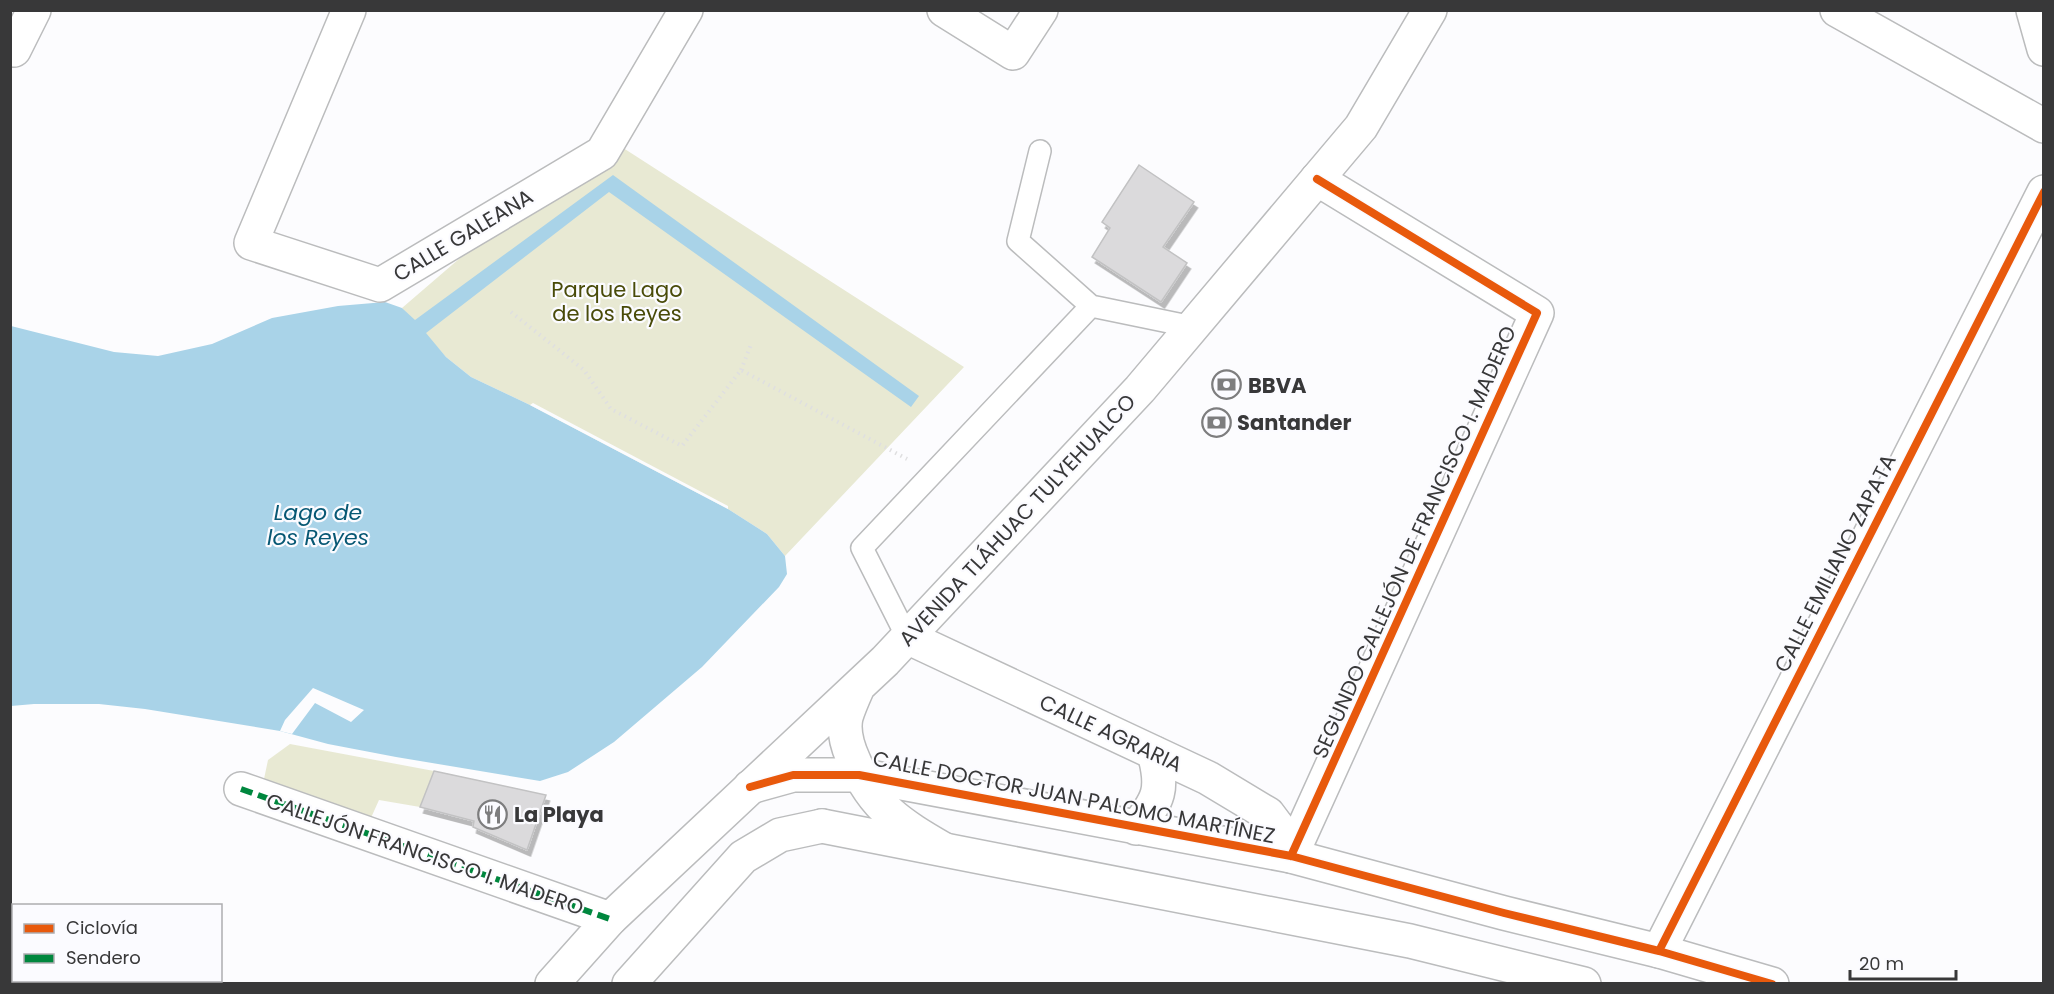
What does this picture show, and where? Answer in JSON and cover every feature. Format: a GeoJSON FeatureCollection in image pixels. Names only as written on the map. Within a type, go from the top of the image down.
{"type":"FeatureCollection","features":[{"type":"Feature","properties":{"kind":"street"},"geometry":{"type":"LineString","coordinates":[[14,50],[34,10]]}},
{"type":"Feature","properties":{"kind":"street","name":"CALLE GALEANA"},"geometry":{"type":"LineString","coordinates":[[349,10],[251,243],[380,285],[602,153],[686,10]]}},
{"type":"Feature","properties":{"kind":"street"},"geometry":{"type":"LineString","coordinates":[[944,10],[1013,53],[1041,10]]}},
{"type":"Feature","properties":{"kind":"street","name":"AVENIDA TLÁHUAC TULYEHUALCO"},"geometry":{"type":"LineString","coordinates":[[552,984],[610,919],[885,661],[1140,389],[1361,127],[1430,10]]}},
{"type":"Feature","properties":{"kind":"street"},"geometry":{"type":"LineString","coordinates":[[1837,10],[2043,126]]}},
{"type":"Feature","properties":{"kind":"street"},"geometry":{"type":"LineString","coordinates":[[2033,10],[2043,49]]}},
{"type":"Feature","properties":{"kind":"street","name":"SEGUNDO CALLEJÓN DE FRANCISCO I. MADERO"},"geometry":{"type":"LineString","coordinates":[[1291,856],[1537,313],[1317,179]]}},
{"type":"Feature","properties":{"kind":"street","name":"CALLE EMILIANO ZAPATA"},"geometry":{"type":"LineString","coordinates":[[1659,951],[2043,192]]}},
{"type":"Feature","properties":{"kind":"street","name":"CALLE AGRARIA"},"geometry":{"type":"LineString","coordinates":[[907,637],[1208,778],[1268,814],[1283,834],[1291,856]]}},
{"type":"Feature","properties":{"kind":"street"},"geometry":{"type":"LineString","coordinates":[[859,685],[846,718],[847,747],[859,775],[873,798],[904,826],[943,849]]}},
{"type":"Feature","properties":{"kind":"street"},"geometry":{"type":"LineString","coordinates":[[1136,828],[1156,801],[1160,786],[1154,753]]}},
{"type":"Feature","properties":{"kind":"street","name":"CALLE DOCTOR JUAN PALOMO MARTÍNEZ"},"geometry":{"type":"LineString","coordinates":[[750,787],[794,775],[859,775],[1291,856],[1504,913],[1659,951],[1772,984]]}},
{"type":"Feature","properties":{"kind":"street","name":"CALLEJÓN FRANCISCO I. MADERO"},"geometry":{"type":"LineString","coordinates":[[241,789],[610,919]]}},
{"type":"Feature","properties":{"kind":"street"},"geometry":{"type":"LineString","coordinates":[[629,984],[743,856],[780,835],[822,826],[1410,941],[1584,984]]}},
{"type":"Feature","properties":{"kind":"lane"},"geometry":{"type":"LineString","coordinates":[[1040,150],[1018,241],[1091,306],[1192,327]]}},
{"type":"Feature","properties":{"kind":"lane"},"geometry":{"type":"LineString","coordinates":[[907,637],[862,548],[1091,306]]}},
{"type":"Feature","properties":{"kind":"path"},"geometry":{"type":"LineString","coordinates":[[511,312],[584,370],[611,410],[682,446],[741,370],[752,342]]}},
{"type":"Feature","properties":{"kind":"path"},"geometry":{"type":"LineString","coordinates":[[741,370],[932,472]]}},
{"type":"Feature","properties":{"kind":"green space","name":"Parque Lago de los Reyes"},"geometry":{"type":"Polygon","coordinates":[[[603,135],[964,367],[785,556],[767,534],[728,509],[530,405],[471,377],[446,357],[402,308],[603,135]]]}},
{"type":"Feature","properties":{"kind":"green space"},"geometry":{"type":"Polygon","coordinates":[[[290,744],[434,771],[420,807],[379,800],[370,820],[264,779],[268,760],[290,744]]]}},
{"type":"Feature","properties":{"kind":"water","name":"Lago de los Reyes"},"geometry":{"type":"Polygon","coordinates":[[[613,175],[919,396],[911,407],[609,192],[426,333],[446,357],[471,377],[530,405],[728,509],[767,534],[785,556],[787,574],[779,587],[702,667],[614,742],[568,772],[540,781],[328,744],[280,731],[145,709],[99,704],[11,706],[11,326],[114,352],[158,356],[212,344],[272,318],[338,306],[385,302],[402,308],[415,320],[613,175]]]}},
{"type":"Feature","properties":{"kind":"pier"},"geometry":{"type":"Polygon","coordinates":[[[533,403],[728,506],[728,509],[530,405],[533,403]]]}},
{"type":"Feature","properties":{"kind":"pier"},"geometry":{"type":"Polygon","coordinates":[[[313,688],[364,710],[351,722],[315,703],[292,734],[280,731],[285,720],[313,688]]]}},
{"type":"Feature","properties":{"kind":"building"},"geometry":{"type":"Polygon","coordinates":[[[1139,165],[1194,202],[1163,247],[1187,263],[1161,302],[1092,257],[1110,228],[1102,222],[1139,165]]]}},
{"type":"Feature","properties":{"kind":"building","name":"La Playa"},"geometry":{"type":"Polygon","coordinates":[[[434,771],[546,795],[527,850],[473,827],[474,821],[420,807],[434,771]]]}},
{"type":"Feature","properties":{"kind":"marked path"},"geometry":{"type":"LineString","coordinates":[[241,789],[610,919]]}},
{"type":"Feature","properties":{"kind":"cycle path"},"geometry":{"type":"LineString","coordinates":[[1291,856],[1537,313],[1317,179]]}},
{"type":"Feature","properties":{"kind":"cycle path"},"geometry":{"type":"LineString","coordinates":[[1659,951],[2044,192]]}},
{"type":"Feature","properties":{"kind":"cycle path"},"geometry":{"type":"LineString","coordinates":[[750,787],[793,775],[859,775],[1291,856],[1504,913],[1659,951],[1772,984]]}},
{"type":"Feature","properties":{"kind":"place","name":"BBVA"},"geometry":{"type":"Point","coordinates":[1227,385]}},
{"type":"Feature","properties":{"kind":"place","name":"Santander"},"geometry":{"type":"Point","coordinates":[1216,422]}},
{"type":"Feature","properties":{"kind":"place","name":"La Playa"},"geometry":{"type":"Point","coordinates":[493,814]}}]}
